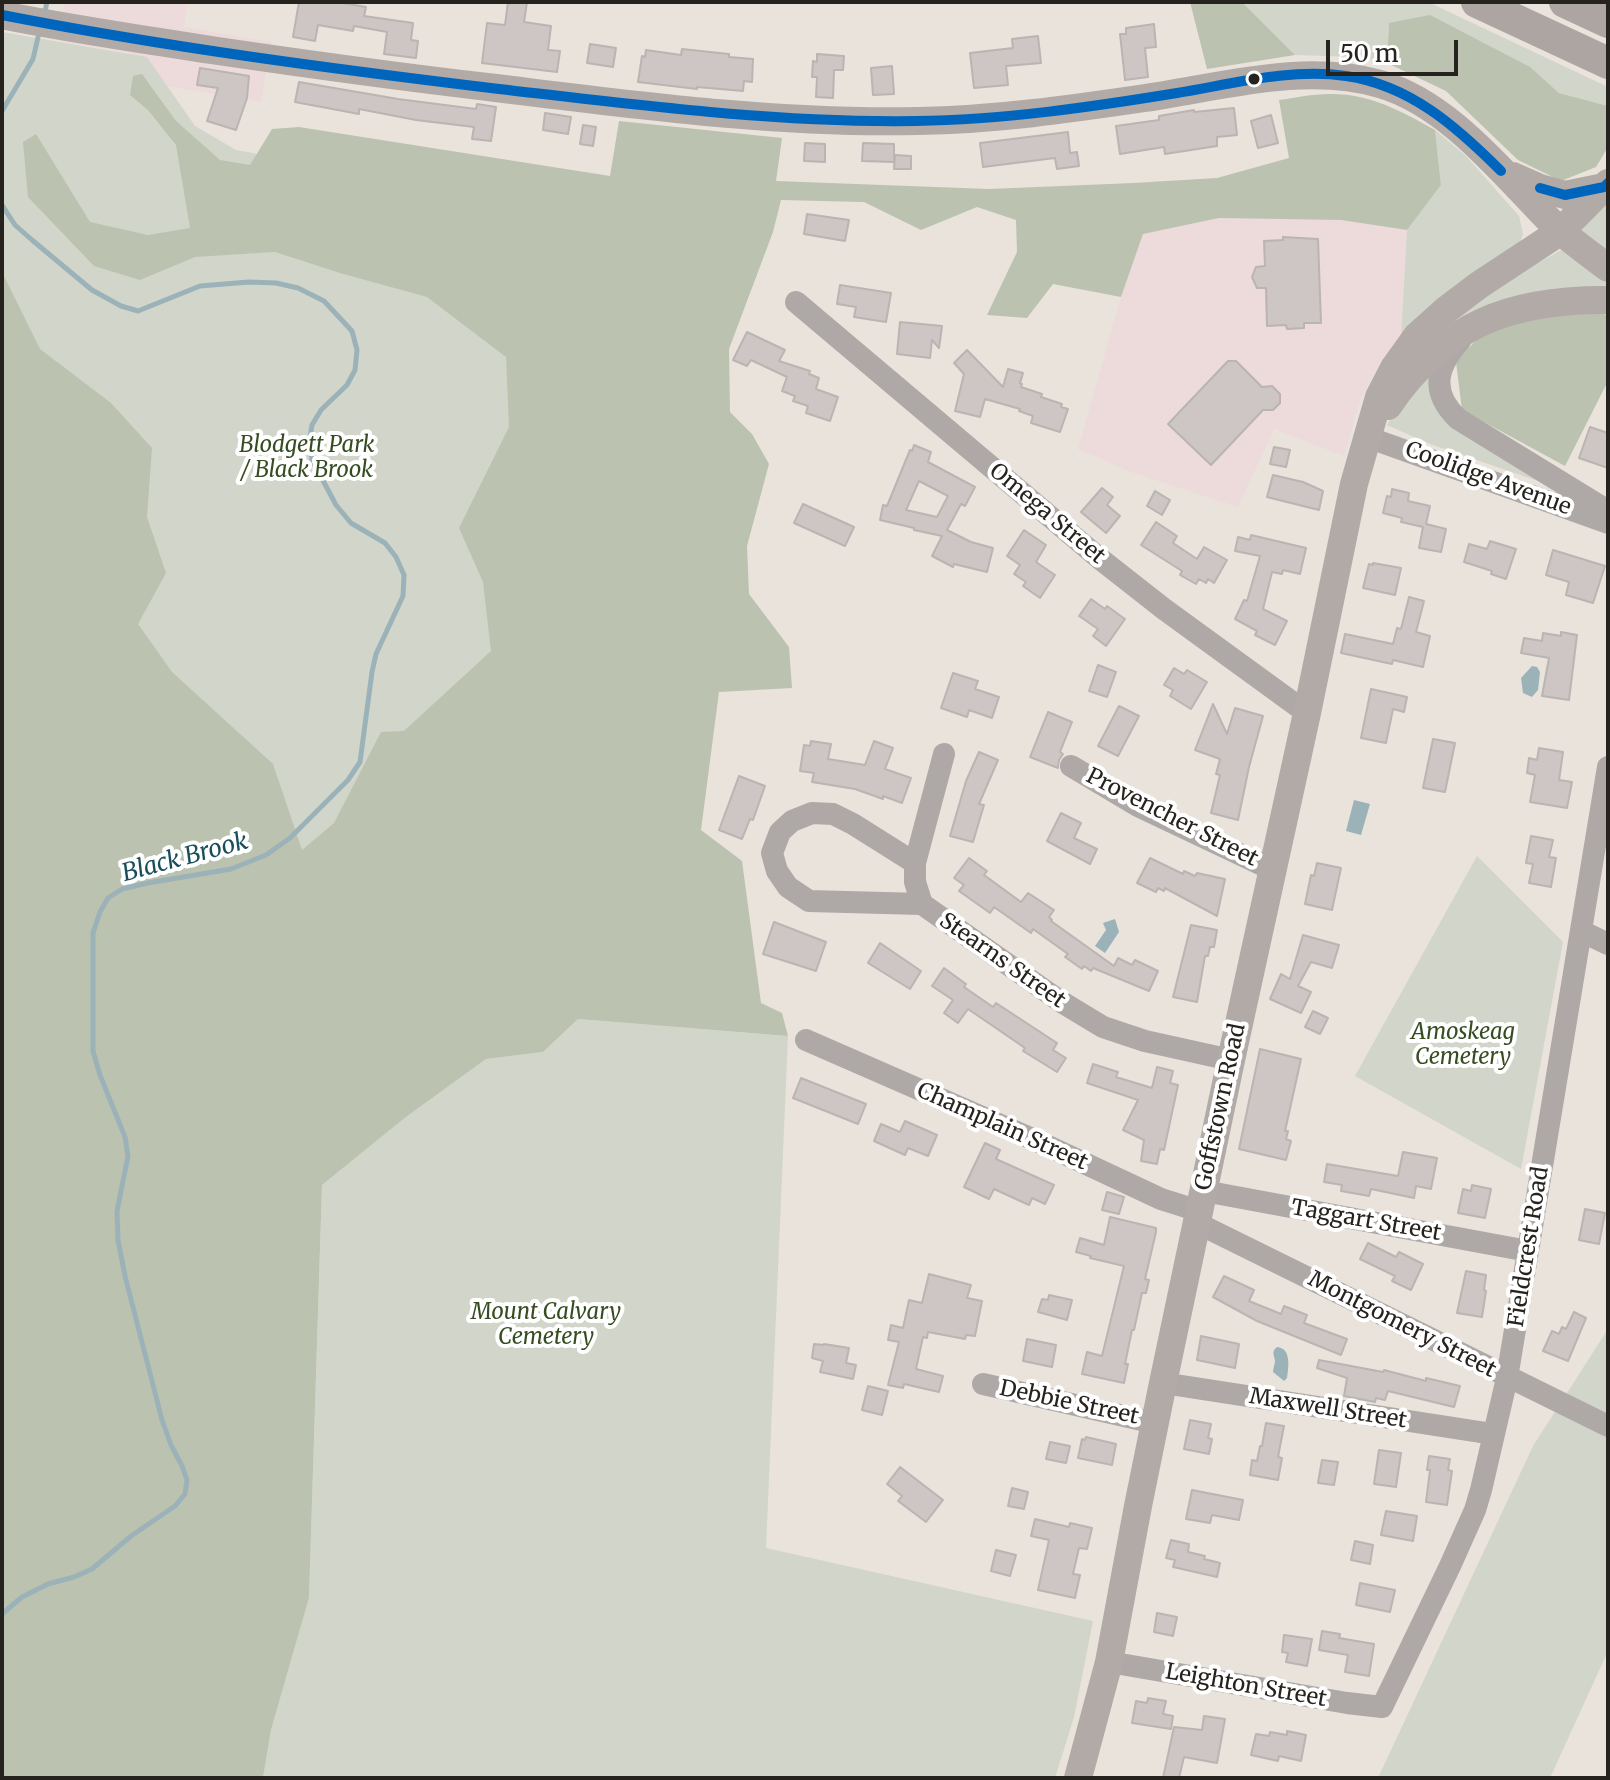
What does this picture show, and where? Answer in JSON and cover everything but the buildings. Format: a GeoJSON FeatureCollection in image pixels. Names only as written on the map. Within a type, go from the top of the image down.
{"type":"FeatureCollection","features":[{"type":"Feature","properties":{"kind":"highway"},"geometry":{"type":"LineString","coordinates":[[1477,2],[1608,63]]}},
{"type":"Feature","properties":{"kind":"highway"},"geometry":{"type":"LineString","coordinates":[[1565,2],[1608,22]]}},
{"type":"Feature","properties":{"kind":"main road"},"geometry":{"type":"LineString","coordinates":[[8,16],[138,39],[421,80],[745,115],[868,121],[921,121],[1044,113],[1283,76],[1346,76],[1386,85],[1425,104],[1471,141],[1561,231],[1608,268]]}},
{"type":"Feature","properties":{"kind":"main road"},"geometry":{"type":"LineString","coordinates":[[1501,171],[1565,195],[1606,185]]}},
{"type":"Feature","properties":{"kind":"main road"},"geometry":{"type":"LineString","coordinates":[[1501,171],[1537,233],[1519,259]]}},
{"type":"Feature","properties":{"kind":"main road","name":"Goffstown Road"},"geometry":{"type":"LineString","coordinates":[[1078,1778],[1109,1662],[1163,1383],[1231,1060],[1354,484],[1367,437],[1384,386],[1417,336],[1446,310],[1561,231],[1606,185]]}},
{"type":"Feature","properties":{"kind":"main road","name":"Goffstown Road"},"geometry":{"type":"LineString","coordinates":[[1367,437],[1391,401],[1429,357],[1453,337],[1481,322],[1520,308],[1608,300]]}},
{"type":"Feature","properties":{"kind":"street","name":"Omega Street"},"geometry":{"type":"LineString","coordinates":[[796,302],[1120,575],[1307,713]]}},
{"type":"Feature","properties":{"kind":"street"},"geometry":{"type":"LineString","coordinates":[[1481,322],[1449,353],[1441,367],[1441,395],[1449,411],[1608,511]]}},
{"type":"Feature","properties":{"kind":"street","name":"Coolidge Avenue"},"geometry":{"type":"LineString","coordinates":[[1367,437],[1608,523]]}},
{"type":"Feature","properties":{"kind":"street","name":"Stearns Street"},"geometry":{"type":"LineString","coordinates":[[944,754],[915,863],[915,882],[922,904],[1060,1001],[1103,1027],[1145,1041],[1231,1060]]}},
{"type":"Feature","properties":{"kind":"street","name":"Provencher Street"},"geometry":{"type":"LineString","coordinates":[[1071,766],[1138,806],[1273,870]]}},
{"type":"Feature","properties":{"kind":"street","name":"Fieldcrest Road"},"geometry":{"type":"LineString","coordinates":[[1382,1707],[1450,1566],[1481,1490],[1507,1378],[1608,767]]}},
{"type":"Feature","properties":{"kind":"street"},"geometry":{"type":"LineString","coordinates":[[915,863],[833,814],[812,813],[792,821],[780,832],[772,853],[777,871],[788,887],[809,901],[922,904]]}},
{"type":"Feature","properties":{"kind":"street"},"geometry":{"type":"LineString","coordinates":[[1581,931],[1608,944]]}},
{"type":"Feature","properties":{"kind":"street","name":"Champlain Street"},"geometry":{"type":"LineString","coordinates":[[806,1040],[1009,1128],[1161,1199],[1200,1209]]}},
{"type":"Feature","properties":{"kind":"street","name":"Taggart Street"},"geometry":{"type":"LineString","coordinates":[[1200,1209],[1528,1251]]}},
{"type":"Feature","properties":{"kind":"street","name":"Montgomery Street"},"geometry":{"type":"LineString","coordinates":[[1200,1209],[1507,1378],[1608,1426]]}},
{"type":"Feature","properties":{"kind":"street","name":"Maxwell Street"},"geometry":{"type":"LineString","coordinates":[[1163,1383],[1493,1434]]}},
{"type":"Feature","properties":{"kind":"street","name":"Debbie Street"},"geometry":{"type":"LineString","coordinates":[[983,1384],[1155,1423]]}},
{"type":"Feature","properties":{"kind":"street","name":"Leighton Street"},"geometry":{"type":"LineString","coordinates":[[1109,1662],[1382,1707]]}},
{"type":"Feature","properties":{"kind":"shaded area"},"geometry":{"type":"Polygon","coordinates":[[[65,2],[188,2],[184,27],[271,42],[261,102],[148,83],[129,53],[59,41],[65,2]]]}},
{"type":"Feature","properties":{"kind":"shaded area"},"geometry":{"type":"Polygon","coordinates":[[[1219,218],[1341,220],[1407,230],[1401,336],[1380,363],[1360,400],[1344,456],[1274,429],[1238,507],[1131,472],[1078,449],[1142,234],[1219,218]]]}},
{"type":"Feature","properties":{"kind":"green space"},"geometry":{"type":"Polygon","coordinates":[[[1190,2],[1242,2],[1295,55],[1207,69],[1190,2]]]}},
{"type":"Feature","properties":{"kind":"green space"},"geometry":{"type":"Polygon","coordinates":[[[1242,2],[1428,2],[1608,87],[1608,106],[1559,93],[1530,68],[1389,23],[1387,63],[1361,57],[1295,55],[1242,2]]]}},
{"type":"Feature","properties":{"kind":"green space"},"geometry":{"type":"Polygon","coordinates":[[[1430,15],[1530,67],[1559,93],[1608,106],[1608,147],[1596,167],[1561,181],[1518,160],[1446,91],[1387,63],[1389,23],[1430,15]]]}},
{"type":"Feature","properties":{"kind":"green space","name":"Blodgett Park / Black Brook"},"geometry":{"type":"Polygon","coordinates":[[[2,32],[147,57],[195,126],[236,150],[392,178],[606,255],[560,975],[306,1172],[2,1778],[2,32]]]}},
{"type":"Feature","properties":{"kind":"green space","name":"Blodgett Park / Black Brook"},"geometry":{"type":"Polygon","coordinates":[[[142,74],[176,121],[220,160],[250,165],[272,129],[299,127],[610,176],[619,121],[782,138],[776,181],[989,189],[1217,178],[1289,158],[1279,100],[1344,94],[1384,104],[1435,130],[1441,185],[1407,230],[1341,220],[1219,218],[1143,234],[1121,297],[1053,284],[1027,318],[987,315],[1017,252],[1016,220],[977,207],[921,230],[864,202],[781,200],[773,232],[729,349],[730,412],[752,434],[769,464],[747,546],[749,594],[789,647],[792,688],[719,692],[701,830],[742,861],[761,1003],[782,1013],[788,1036],[578,1019],[543,1052],[486,1059],[406,1117],[322,1185],[309,1598],[271,1730],[263,1778],[2,1778],[2,272],[40,349],[111,403],[152,448],[147,517],[166,573],[138,624],[172,672],[273,764],[302,850],[334,823],[381,732],[404,731],[491,651],[483,582],[459,528],[509,427],[506,357],[427,297],[275,252],[195,257],[140,280],[94,266],[28,197],[23,142],[36,134],[90,222],[148,235],[190,228],[176,145],[148,110],[130,95],[133,76],[142,74]]]}},
{"type":"Feature","properties":{"kind":"green space"},"geometry":{"type":"Polygon","coordinates":[[[1435,130],[1466,156],[1519,216],[1523,234],[1518,249],[1401,336],[1407,230],[1441,185],[1435,130]]]}},
{"type":"Feature","properties":{"kind":"green space"},"geometry":{"type":"Polygon","coordinates":[[[1608,198],[1608,258],[1579,234],[1608,198]]]}},
{"type":"Feature","properties":{"kind":"green space"},"geometry":{"type":"Polygon","coordinates":[[[1567,247],[1608,278],[1608,292],[1430,335],[1497,285],[1567,247]]]}},
{"type":"Feature","properties":{"kind":"green space"},"geometry":{"type":"Polygon","coordinates":[[[1589,311],[1608,315],[1608,381],[1565,466],[1462,410],[1456,362],[1485,330],[1529,315],[1589,311]]]}},
{"type":"Feature","properties":{"kind":"green space"},"geometry":{"type":"Polygon","coordinates":[[[1438,359],[1433,392],[1451,428],[1538,481],[1430,444],[1387,425],[1409,390],[1438,359]]]}},
{"type":"Feature","properties":{"kind":"green space","name":"Amoskeag Cemetery"},"geometry":{"type":"Polygon","coordinates":[[[1477,856],[1563,942],[1521,1169],[1355,1076],[1477,856]]]}},
{"type":"Feature","properties":{"kind":"green space","name":"Mount Calvary Cemetery"},"geometry":{"type":"Polygon","coordinates":[[[578,1019],[788,1036],[766,1548],[1093,1621],[1074,1717],[1055,1778],[263,1778],[271,1730],[309,1598],[322,1185],[406,1117],[486,1059],[543,1052],[578,1019]]]}},
{"type":"Feature","properties":{"kind":"green space"},"geometry":{"type":"Polygon","coordinates":[[[1608,1329],[1608,1651],[1550,1778],[1378,1778],[1533,1446],[1608,1329]]]}},
{"type":"Feature","properties":{"kind":"water"},"geometry":{"type":"Polygon","coordinates":[[[1532,666],[1540,672],[1538,690],[1532,697],[1523,693],[1521,678],[1532,666]]]}},
{"type":"Feature","properties":{"kind":"water"},"geometry":{"type":"Polygon","coordinates":[[[1354,800],[1370,804],[1361,835],[1346,831],[1354,800]]]}},
{"type":"Feature","properties":{"kind":"water"},"geometry":{"type":"Polygon","coordinates":[[[1115,919],[1119,932],[1105,953],[1095,946],[1106,930],[1103,923],[1115,919]]]}},
{"type":"Feature","properties":{"kind":"water"},"geometry":{"type":"Polygon","coordinates":[[[1277,1347],[1285,1351],[1288,1358],[1287,1378],[1284,1381],[1273,1372],[1273,1352],[1277,1347]]]}},
{"type":"Feature","properties":{"kind":"waterway","name":"Black Brook"},"geometry":{"type":"LineString","coordinates":[[44,16],[47,2]]}},
{"type":"Feature","properties":{"kind":"waterway","name":"Black Brook"},"geometry":{"type":"LineString","coordinates":[[2,111],[33,59],[39,33]]}},
{"type":"Feature","properties":{"kind":"waterway","name":"Black Brook"},"geometry":{"type":"LineString","coordinates":[[2,205],[15,225],[32,240],[92,290],[121,306],[138,311],[200,286],[249,282],[298,288],[324,301],[352,331],[357,350],[355,370],[347,385],[321,410],[312,425],[309,443],[312,460],[336,505],[351,523],[385,543],[404,575],[403,596],[376,654],[360,762],[348,780],[290,838],[266,855],[231,869],[122,889],[108,898],[100,912],[93,933],[93,1051],[125,1137],[128,1156],[117,1211],[118,1240],[162,1420],[187,1480],[185,1494],[175,1506],[131,1536],[92,1569],[48,1584],[22,1597],[2,1614]]}},
{"type":"Feature","properties":{"kind":"transit line"},"geometry":{"type":"LineString","coordinates":[[2,15],[188,47],[374,74],[655,107],[811,119],[916,121],[981,118],[1112,103],[1282,75],[1346,76],[1391,88],[1412,98],[1449,124],[1501,171]]}},
{"type":"Feature","properties":{"kind":"transit line"},"geometry":{"type":"LineString","coordinates":[[1540,188],[1565,195],[1604,187],[1608,183]]}}]}
